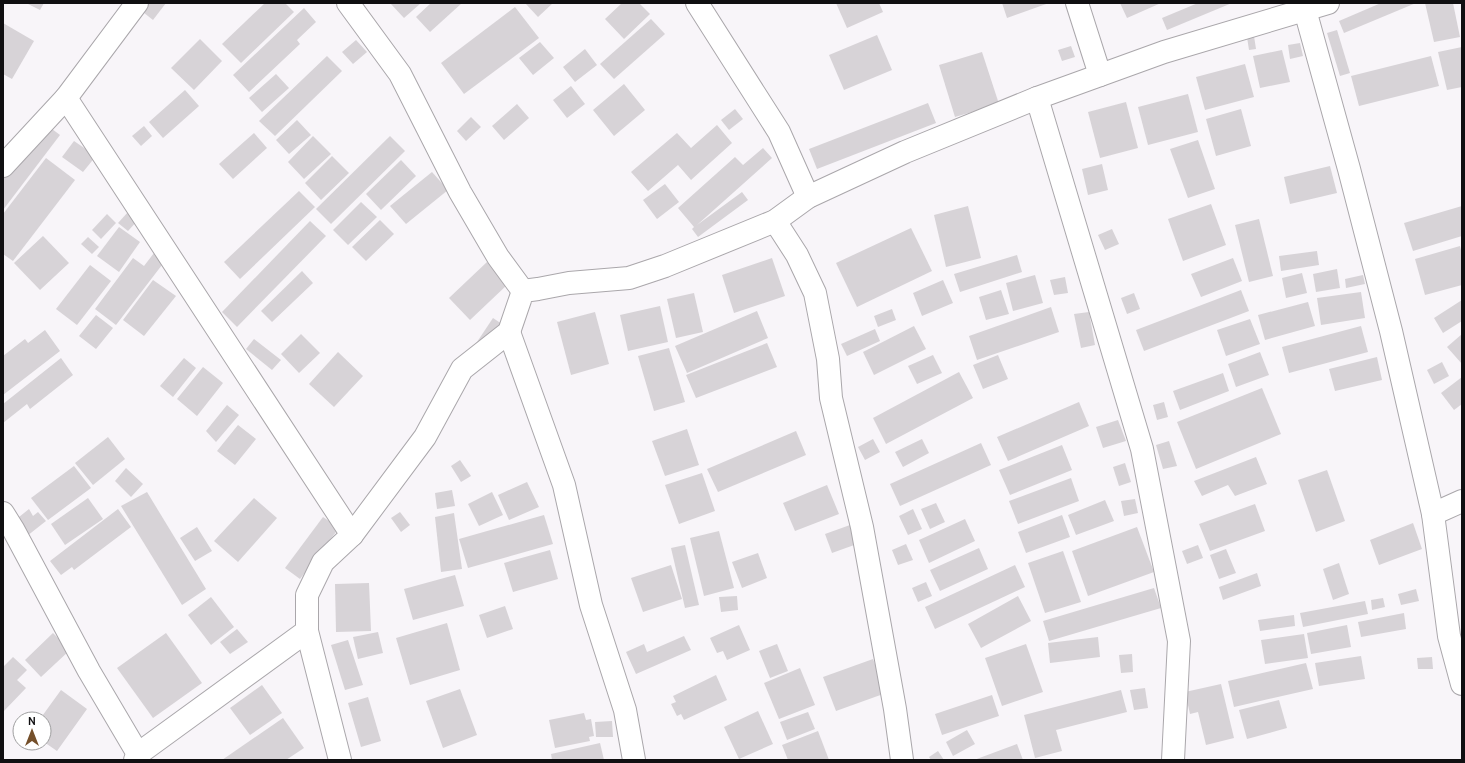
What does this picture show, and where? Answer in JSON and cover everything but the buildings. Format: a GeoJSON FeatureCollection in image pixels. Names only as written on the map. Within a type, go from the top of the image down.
{"type":"FeatureCollection","features":[{"type":"Feature","properties":{"kind":"street"},"geometry":{"type":"LineString","coordinates":[[3,166],[66,98],[137,3]]}},
{"type":"Feature","properties":{"kind":"street"},"geometry":{"type":"LineString","coordinates":[[348,3],[400,74],[460,192],[498,257],[523,291]]}},
{"type":"Feature","properties":{"kind":"street"},"geometry":{"type":"LineString","coordinates":[[697,3],[778,132],[808,197]]}},
{"type":"Feature","properties":{"kind":"street"},"geometry":{"type":"LineString","coordinates":[[1077,3],[1100,75]]}},
{"type":"Feature","properties":{"kind":"street"},"geometry":{"type":"LineString","coordinates":[[523,291],[569,283],[629,278],[665,266],[775,221],[808,197],[905,152],[1037,98],[1164,52],[1328,3]]}},
{"type":"Feature","properties":{"kind":"street"},"geometry":{"type":"LineString","coordinates":[[1305,10],[1349,169],[1391,331],[1433,514],[1448,636],[1462,684]]}},
{"type":"Feature","properties":{"kind":"street"},"geometry":{"type":"LineString","coordinates":[[66,98],[352,535]]}},
{"type":"Feature","properties":{"kind":"street"},"geometry":{"type":"LineString","coordinates":[[1037,98],[1142,449],[1179,641],[1173,760]]}},
{"type":"Feature","properties":{"kind":"street"},"geometry":{"type":"LineString","coordinates":[[775,221],[797,255],[815,293],[828,359],[831,398],[862,527],[895,709],[902,760]]}},
{"type":"Feature","properties":{"kind":"street"},"geometry":{"type":"LineString","coordinates":[[340,760],[307,631],[307,595],[323,562],[352,535],[425,437],[462,369],[509,332],[523,291]]}},
{"type":"Feature","properties":{"kind":"street"},"geometry":{"type":"LineString","coordinates":[[509,332],[564,485],[591,605],[625,710],[634,760]]}},
{"type":"Feature","properties":{"kind":"street"},"geometry":{"type":"LineString","coordinates":[[1433,514],[1462,501]]}},
{"type":"Feature","properties":{"kind":"street"},"geometry":{"type":"LineString","coordinates":[[3,513],[13,528],[136,757],[307,631]]}}]}
